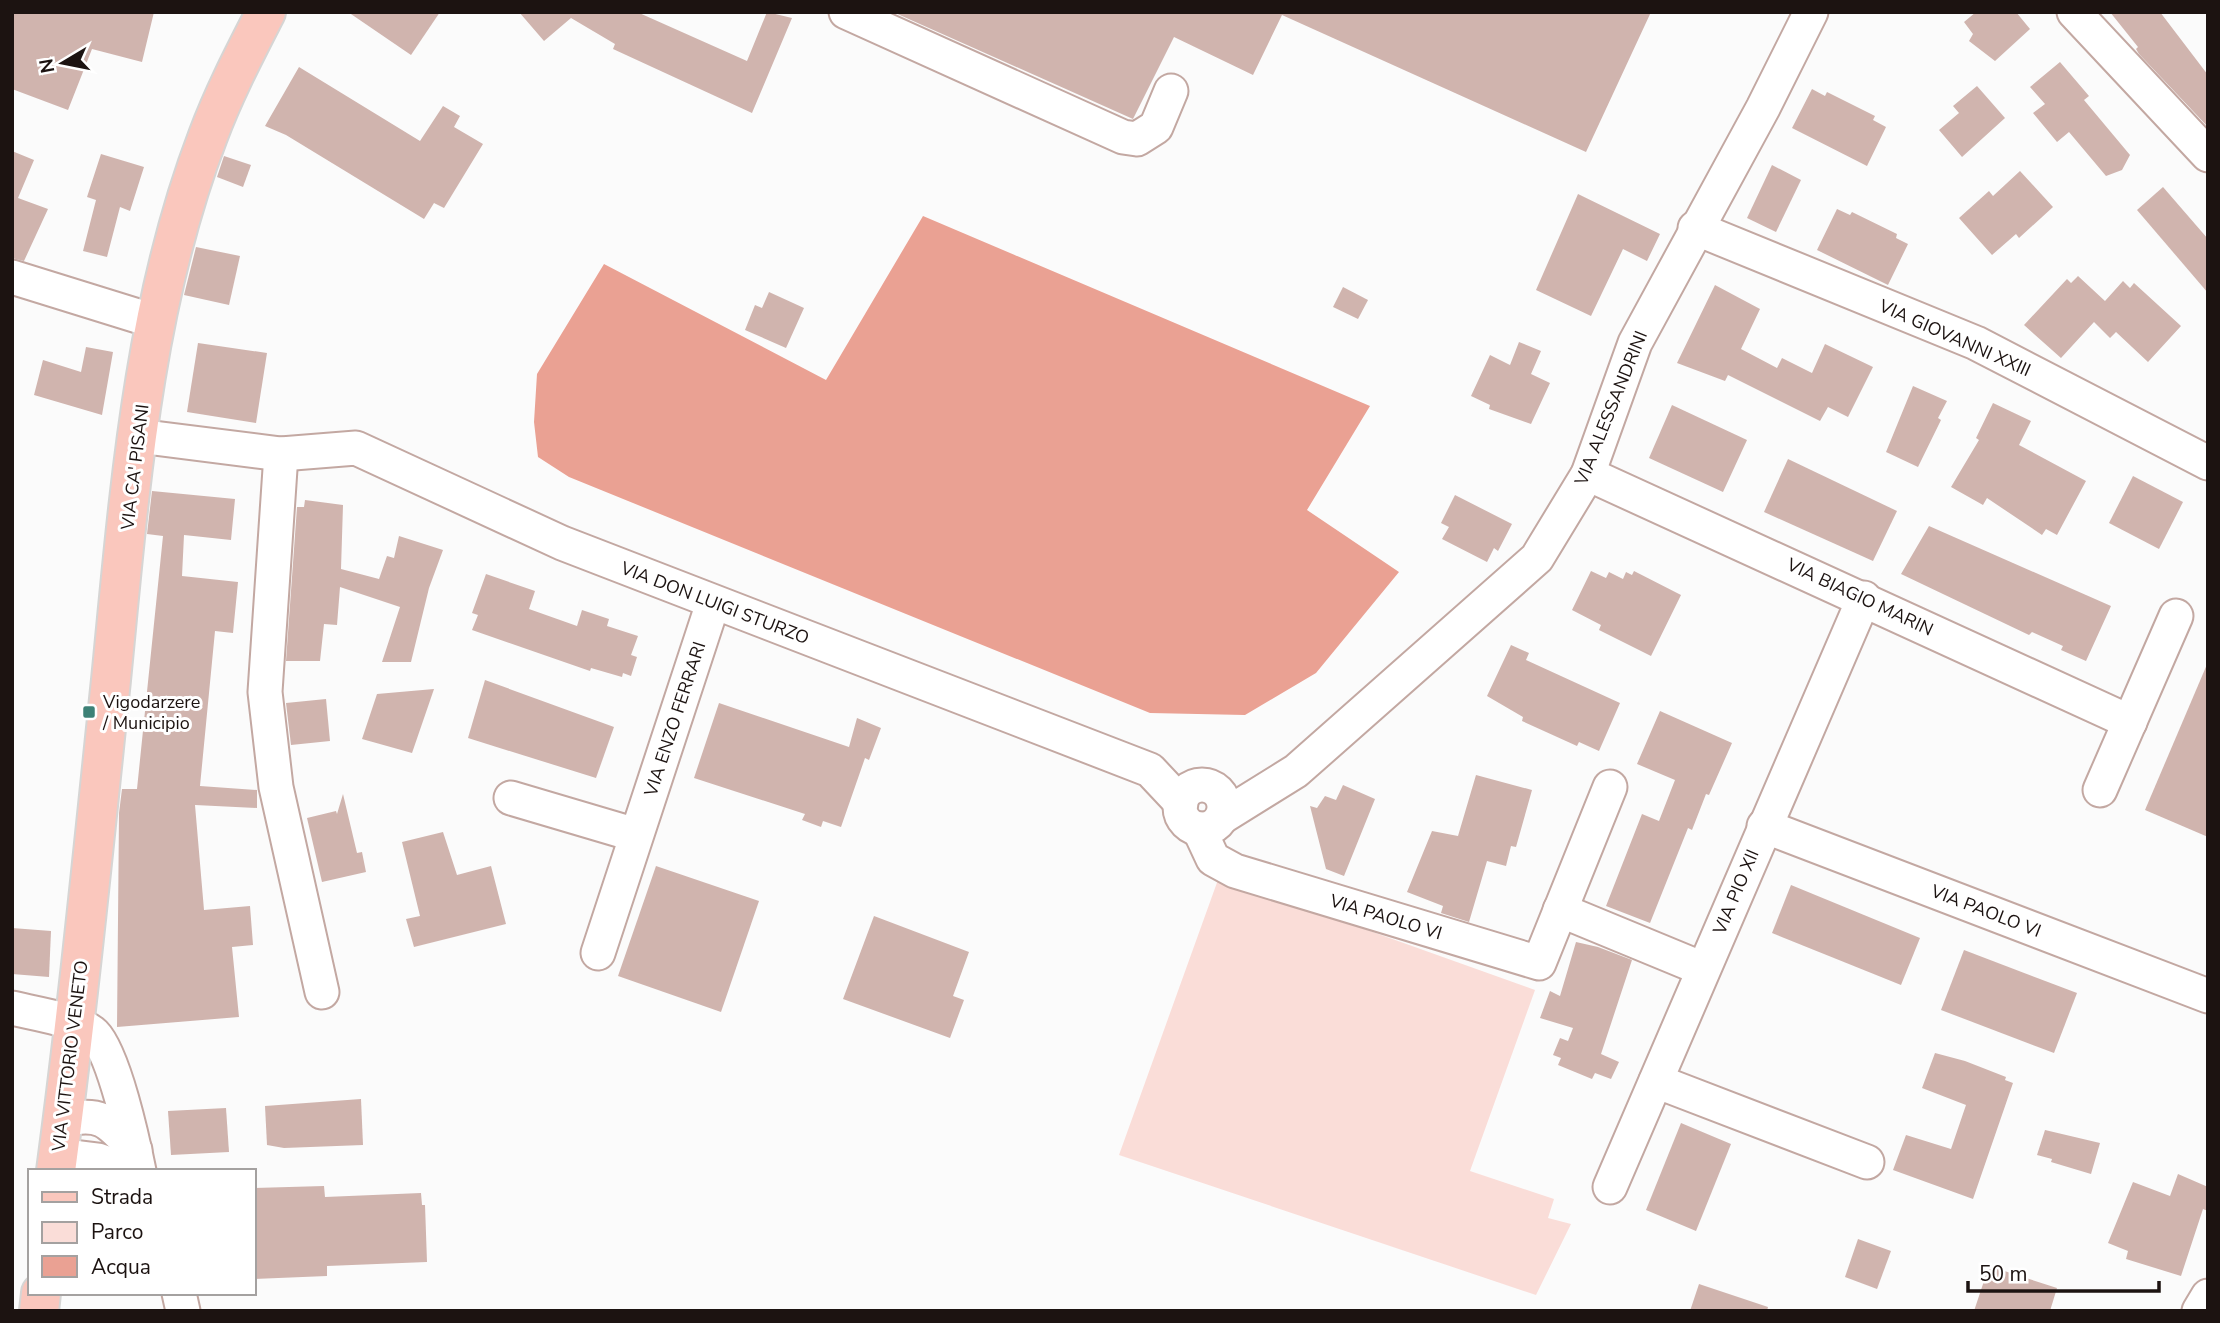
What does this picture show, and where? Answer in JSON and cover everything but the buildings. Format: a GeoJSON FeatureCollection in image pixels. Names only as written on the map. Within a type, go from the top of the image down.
{"type":"FeatureCollection","features":[{"type":"Feature","properties":{"kind":"main road","name":"VIA CA' PISANI"},"geometry":{"type":"LineString","coordinates":[[84,940],[138,436],[157,322],[189,191],[207,137],[229,84],[266,12]]}},
{"type":"Feature","properties":{"kind":"main road","name":"VIA VITTORIO VENETO"},"geometry":{"type":"LineString","coordinates":[[59,1149],[84,940]]}},
{"type":"Feature","properties":{"kind":"street"},"geometry":{"type":"LineString","coordinates":[[846,12],[1122,137],[1137,139],[1156,127],[1171,90]]}},
{"type":"Feature","properties":{"kind":"street","name":"VIA ALESSANDRINI"},"geometry":{"type":"LineString","coordinates":[[1204,805],[1256,798],[1262,791],[1296,771],[1536,558],[1588,474],[1634,344],[1695,228],[1763,108],[1811,12]]}},
{"type":"Feature","properties":{"kind":"street"},"geometry":{"type":"LineString","coordinates":[[2074,12],[2208,155]]}},
{"type":"Feature","properties":{"kind":"street","name":"VIA GIOVANNI XXIII"},"geometry":{"type":"LineString","coordinates":[[1695,228],[1976,343],[2208,463]]}},
{"type":"Feature","properties":{"kind":"street"},"geometry":{"type":"LineString","coordinates":[[12,277],[157,322]]}},
{"type":"Feature","properties":{"kind":"street","name":"VIA DON LUIGI STURZO"},"geometry":{"type":"LineString","coordinates":[[138,436],[281,454],[356,448],[562,542],[713,603],[1150,770],[1167,769],[1185,775],[1204,805]]}},
{"type":"Feature","properties":{"kind":"street"},"geometry":{"type":"LineString","coordinates":[[281,454],[265,692],[276,787],[321,992]]}},
{"type":"Feature","properties":{"kind":"street","name":"VIA BIAGIO MARIN"},"geometry":{"type":"LineString","coordinates":[[1588,474],[2130,722]]}},
{"type":"Feature","properties":{"kind":"street","name":"VIA PIO XII"},"geometry":{"type":"LineString","coordinates":[[1610,1187],[1864,598]]}},
{"type":"Feature","properties":{"kind":"street","name":"VIA ENZO FERRARI"},"geometry":{"type":"LineString","coordinates":[[598,953],[713,603]]}},
{"type":"Feature","properties":{"kind":"street"},"geometry":{"type":"LineString","coordinates":[[2100,790],[2176,616]]}},
{"type":"Feature","properties":{"kind":"street","name":"VIA PAOLO VI"},"geometry":{"type":"LineString","coordinates":[[1204,805],[1213,859],[1235,871],[1539,963],[1610,787]]}},
{"type":"Feature","properties":{"kind":"street"},"geometry":{"type":"LineString","coordinates":[[511,798],[636,835]]}},
{"type":"Feature","properties":{"kind":"street","name":"VIA PAOLO VI"},"geometry":{"type":"LineString","coordinates":[[1764,825],[2208,996]]}},
{"type":"Feature","properties":{"kind":"street"},"geometry":{"type":"LineString","coordinates":[[1560,910],[1703,969]]}},
{"type":"Feature","properties":{"kind":"street"},"geometry":{"type":"LineString","coordinates":[[12,1008],[74,1024],[93,1032],[102,1045],[129,1119],[134,1164],[98,1160],[59,1149]]}},
{"type":"Feature","properties":{"kind":"street"},"geometry":{"type":"LineString","coordinates":[[1656,1081],[1867,1162]]}},
{"type":"Feature","properties":{"kind":"street"},"geometry":{"type":"LineString","coordinates":[[2199,1311],[2208,1296]]}},
{"type":"Feature","properties":{"kind":"green space"},"geometry":{"type":"Polygon","coordinates":[[[1219,877],[1535,990],[1470,1171],[1554,1199],[1548,1218],[1571,1224],[1536,1295],[1119,1155],[1219,877]]]}},
{"type":"Feature","properties":{"kind":"water"},"geometry":{"type":"Polygon","coordinates":[[[923,216],[1370,406],[1307,510],[1399,572],[1316,673],[1245,715],[1150,713],[569,477],[538,457],[534,422],[537,374],[604,264],[826,380],[923,216]]]}},
{"type":"Feature","properties":{"kind":"place","name":"Vigodarzere / Municipio"},"geometry":{"type":"Point","coordinates":[89,712]}}]}
